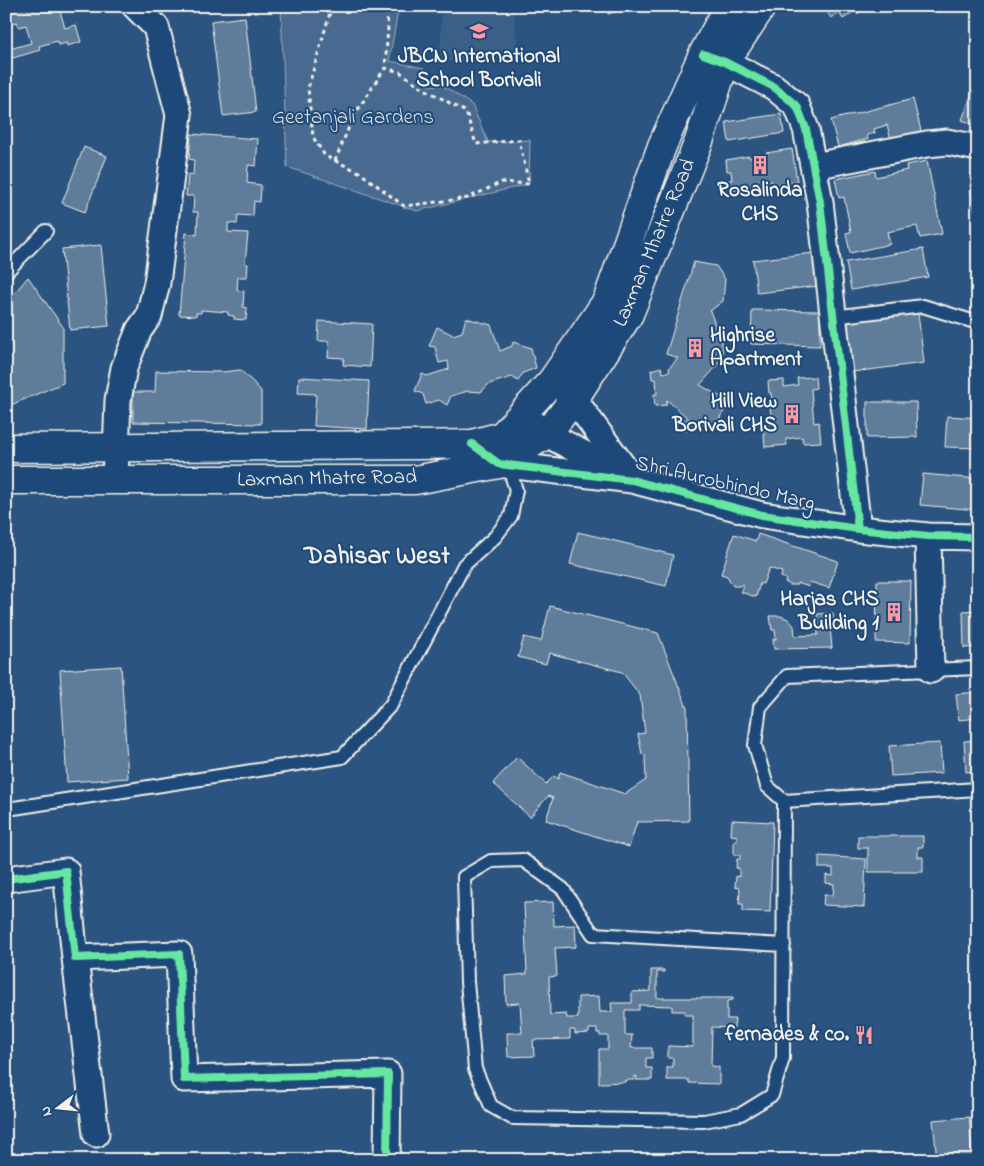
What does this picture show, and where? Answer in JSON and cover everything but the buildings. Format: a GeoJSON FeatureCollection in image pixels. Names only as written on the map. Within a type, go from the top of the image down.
{"type":"FeatureCollection","features":[{"type":"Feature","properties":{"kind":"main road","name":"Laxman Mhatre Road"},"geometry":{"type":"LineString","coordinates":[[6,480],[415,480],[504,464],[547,434],[574,399],[629,314],[699,141],[714,58],[729,6]]}},
{"type":"Feature","properties":{"kind":"main road","name":"Laxman Mhatre Road"},"geometry":{"type":"LineString","coordinates":[[6,448],[472,444],[502,436],[552,381],[607,301],[662,146],[714,58],[762,6]]}},
{"type":"Feature","properties":{"kind":"street"},"geometry":{"type":"LineString","coordinates":[[114,480],[118,400],[124,368],[139,330],[149,316],[157,283],[179,115],[156,27],[135,6]]}},
{"type":"Feature","properties":{"kind":"street"},"geometry":{"type":"LineString","coordinates":[[714,58],[774,87],[797,106],[806,129],[814,166],[834,317],[858,529]]}},
{"type":"Feature","properties":{"kind":"street"},"geometry":{"type":"LineString","coordinates":[[814,166],[927,144],[947,142],[978,148]]}},
{"type":"Feature","properties":{"kind":"street","name":"Shri Aurobhindo Marg"},"geometry":{"type":"LineString","coordinates":[[552,381],[574,399],[632,480]]}},
{"type":"Feature","properties":{"kind":"street","name":"Shri Aurobhindo Marg"},"geometry":{"type":"LineString","coordinates":[[523,414],[547,434],[632,480]]}},
{"type":"Feature","properties":{"kind":"street","name":"Shri Aurobhindo Marg"},"geometry":{"type":"LineString","coordinates":[[472,444],[504,464],[632,480],[762,515],[858,529],[928,536],[978,537]]}},
{"type":"Feature","properties":{"kind":"street"},"geometry":{"type":"LineString","coordinates":[[928,536],[931,670]]}},
{"type":"Feature","properties":{"kind":"street"},"geometry":{"type":"LineString","coordinates":[[6,879],[66,870],[96,1134]]}},
{"type":"Feature","properties":{"kind":"street"},"geometry":{"type":"LineString","coordinates":[[75,958],[179,954],[184,1078],[388,1074],[387,1160]]}},
{"type":"Feature","properties":{"kind":"lane"},"geometry":{"type":"LineString","coordinates":[[6,272],[46,231]]}},
{"type":"Feature","properties":{"kind":"lane"},"geometry":{"type":"LineString","coordinates":[[834,317],[923,306],[978,323]]}},
{"type":"Feature","properties":{"kind":"lane"},"geometry":{"type":"LineString","coordinates":[[14,808],[342,757],[391,705],[464,565],[495,537],[511,516],[516,490],[504,464]]}},
{"type":"Feature","properties":{"kind":"lane"},"geometry":{"type":"LineString","coordinates":[[978,668],[787,676],[760,707],[756,745],[767,786],[784,801],[978,789]]}},
{"type":"Feature","properties":{"kind":"lane"},"geometry":{"type":"LineString","coordinates":[[784,801],[784,945],[784,1058],[772,1095],[741,1114],[704,1121],[512,1118],[491,1106],[476,1069],[468,982],[464,877],[491,860],[523,860],[563,889],[593,934],[784,945]]}},
{"type":"Feature","properties":{"kind":"path"},"geometry":{"type":"LineString","coordinates":[[332,6],[308,88],[313,137],[325,156],[359,172],[404,206],[468,198],[502,182],[529,184],[519,140],[476,144],[466,112],[421,87],[400,72],[385,68]]}},
{"type":"Feature","properties":{"kind":"path"},"geometry":{"type":"LineString","coordinates":[[335,161],[353,117],[385,68],[388,27],[386,6]]}},
{"type":"Feature","properties":{"kind":"shaded area","name":"JBCN International School Borivali"},"geometry":{"type":"Polygon","coordinates":[[[441,6],[513,6],[519,57],[441,62],[441,6]]]}},
{"type":"Feature","properties":{"kind":"green space","name":"Geetanjali Gardens"},"geometry":{"type":"Polygon","coordinates":[[[281,6],[399,6],[389,61],[424,68],[428,86],[442,85],[472,105],[488,142],[530,140],[529,184],[417,211],[287,167],[281,6]]]}},
{"type":"Feature","properties":{"kind":"cycle path"},"geometry":{"type":"LineString","coordinates":[[703,54],[725,62],[774,87],[797,106],[806,129],[820,202],[858,529]]}},
{"type":"Feature","properties":{"kind":"cycle path"},"geometry":{"type":"LineString","coordinates":[[472,444],[499,464],[632,480],[762,515],[858,529],[928,536],[978,537]]}},
{"type":"Feature","properties":{"kind":"cycle path"},"geometry":{"type":"LineString","coordinates":[[6,879],[66,871],[75,958],[179,954],[184,1079],[388,1074],[387,1160]]}},
{"type":"Feature","properties":{"kind":"place","name":"JBCN International School Borivali"},"geometry":{"type":"Point","coordinates":[479,31]}},
{"type":"Feature","properties":{"kind":"place","name":"Rosalinda CHS"},"geometry":{"type":"Point","coordinates":[760,165]}},
{"type":"Feature","properties":{"kind":"place","name":"Highrise Apartment"},"geometry":{"type":"Point","coordinates":[695,348]}},
{"type":"Feature","properties":{"kind":"place","name":"Hill View Borivali CHS"},"geometry":{"type":"Point","coordinates":[792,414]}},
{"type":"Feature","properties":{"kind":"place","name":"Harjas CHS Building 1"},"geometry":{"type":"Point","coordinates":[894,612]}},
{"type":"Feature","properties":{"kind":"place","name":"fernades & co."},"geometry":{"type":"Point","coordinates":[864,1035]}},
{"type":"Feature","properties":{"kind":"district","name":"Dahisar West"},"geometry":{"type":"Point","coordinates":[377,557]}}]}
